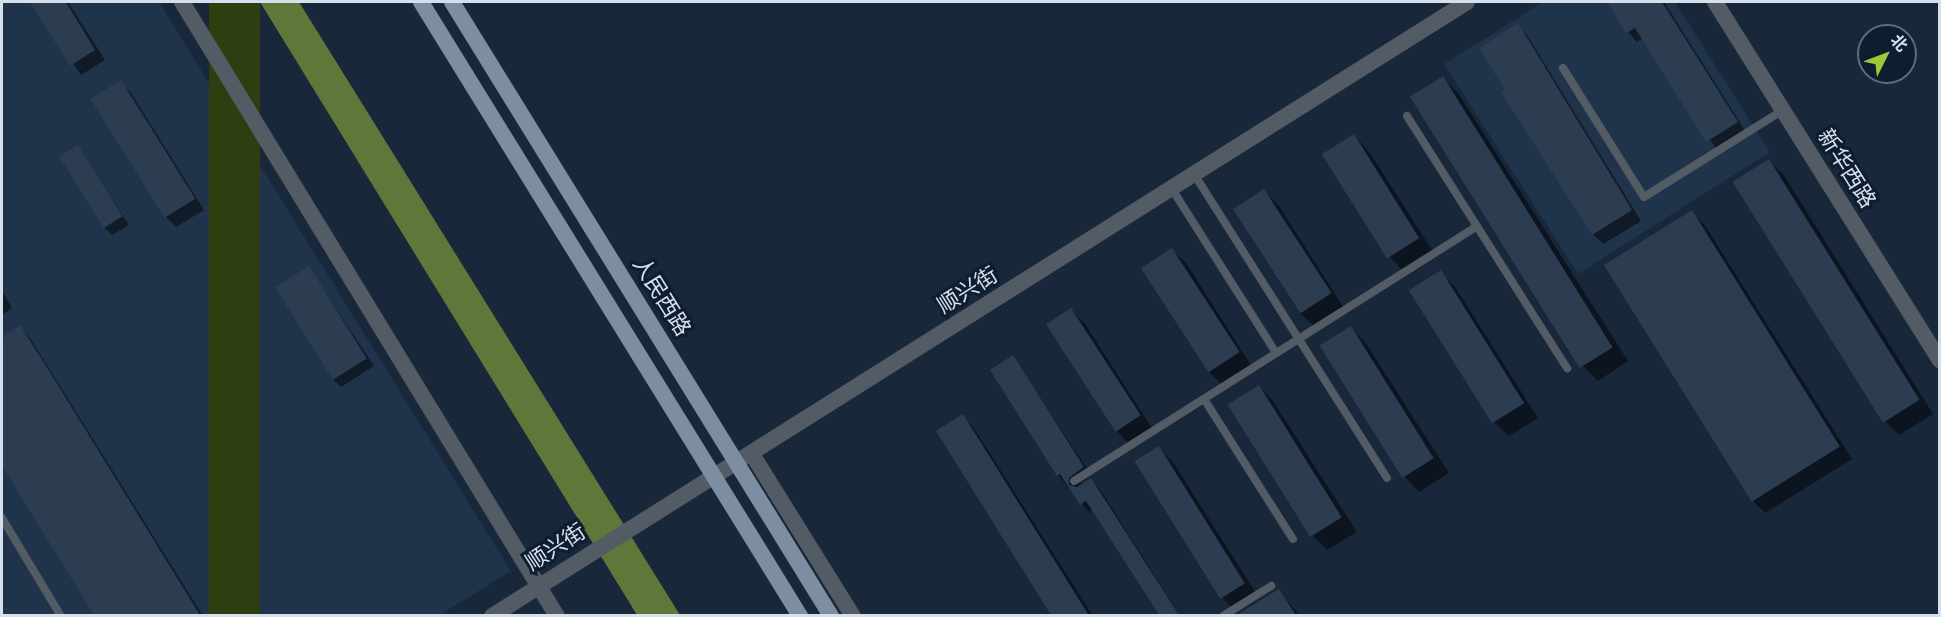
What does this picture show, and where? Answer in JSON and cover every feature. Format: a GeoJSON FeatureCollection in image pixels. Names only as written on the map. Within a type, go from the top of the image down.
{"type":"FeatureCollection","features":[{"type":"Feature","properties":{"kind":"main road"},"geometry":{"type":"LineString","coordinates":[[421,2],[800,615]]}},
{"type":"Feature","properties":{"kind":"main road","name":"人民西路"},"geometry":{"type":"LineString","coordinates":[[452,2],[831,615]]}},
{"type":"Feature","properties":{"kind":"street"},"geometry":{"type":"LineString","coordinates":[[182,2],[557,615]]}},
{"type":"Feature","properties":{"kind":"street","name":"顺兴街"},"geometry":{"type":"LineString","coordinates":[[492,615],[638,522],[715,478],[1467,2]]}},
{"type":"Feature","properties":{"kind":"street","name":"新华西路"},"geometry":{"type":"LineString","coordinates":[[1715,2],[1940,360]]}},
{"type":"Feature","properties":{"kind":"street"},"geometry":{"type":"LineString","coordinates":[[752,454],[853,615]]}},
{"type":"Feature","properties":{"kind":"lane"},"geometry":{"type":"LineString","coordinates":[[1563,68],[1644,197],[1783,110]]}},
{"type":"Feature","properties":{"kind":"lane"},"geometry":{"type":"LineString","coordinates":[[1407,116],[1567,368]]}},
{"type":"Feature","properties":{"kind":"lane"},"geometry":{"type":"LineString","coordinates":[[1194,174],[1387,478]]}},
{"type":"Feature","properties":{"kind":"lane"},"geometry":{"type":"LineString","coordinates":[[1172,189],[1276,353]]}},
{"type":"Feature","properties":{"kind":"lane"},"geometry":{"type":"LineString","coordinates":[[1074,481],[1477,226]]}},
{"type":"Feature","properties":{"kind":"lane"},"geometry":{"type":"LineString","coordinates":[[1204,399],[1293,539]]}},
{"type":"Feature","properties":{"kind":"lane"},"geometry":{"type":"LineString","coordinates":[[2,518],[61,615]]}},
{"type":"Feature","properties":{"kind":"lane"},"geometry":{"type":"LineString","coordinates":[[1223,615],[1237,612],[1271,586]]}},
{"type":"Feature","properties":{"kind":"shaded area"},"geometry":{"type":"Polygon","coordinates":[[[2,2],[159,2],[511,571],[440,615],[2,615],[2,2]]]}},
{"type":"Feature","properties":{"kind":"shaded area"},"geometry":{"type":"Polygon","coordinates":[[[209,2],[260,2],[260,616],[209,616],[209,2]]]}},
{"type":"Feature","properties":{"kind":"shaded area"},"geometry":{"type":"Polygon","coordinates":[[[260,2],[299,2],[680,615],[637,615],[260,2]]]}},
{"type":"Feature","properties":{"kind":"shaded area"},"geometry":{"type":"Polygon","coordinates":[[[1543,2],[1675,2],[1770,152],[1578,274],[1444,64],[1543,2]]]}},
{"type":"Feature","properties":{"kind":"building"},"geometry":{"type":"Polygon","coordinates":[[[30,2],[66,2],[95,50],[70,66],[30,2]]]}},
{"type":"Feature","properties":{"kind":"building"},"geometry":{"type":"Polygon","coordinates":[[[1607,2],[1662,2],[1738,122],[1706,142],[1635,28],[1626,33],[1607,2]]]}},
{"type":"Feature","properties":{"kind":"building"},"geometry":{"type":"Polygon","coordinates":[[[1518,23],[1632,210],[1592,235],[1501,92],[1505,90],[1479,48],[1518,23]]]}},
{"type":"Feature","properties":{"kind":"building"},"geometry":{"type":"Polygon","coordinates":[[[1443,76],[1613,347],[1580,368],[1410,97],[1443,76]]]}},
{"type":"Feature","properties":{"kind":"building"},"geometry":{"type":"Polygon","coordinates":[[[121,80],[195,199],[165,218],[90,99],[121,80]]]}},
{"type":"Feature","properties":{"kind":"building"},"geometry":{"type":"Polygon","coordinates":[[[1354,134],[1419,238],[1387,258],[1322,154],[1354,134]]]}},
{"type":"Feature","properties":{"kind":"building"},"geometry":{"type":"Polygon","coordinates":[[[78,145],[123,216],[104,228],[59,157],[78,145]]]}},
{"type":"Feature","properties":{"kind":"building"},"geometry":{"type":"Polygon","coordinates":[[[1769,159],[1919,400],[1883,423],[1733,182],[1769,159]]]}},
{"type":"Feature","properties":{"kind":"building"},"geometry":{"type":"Polygon","coordinates":[[[1264,189],[1332,293],[1301,313],[1233,209],[1264,189]]]}},
{"type":"Feature","properties":{"kind":"building"},"geometry":{"type":"Polygon","coordinates":[[[1692,210],[1840,447],[1752,502],[1604,265],[1692,210]]]}},
{"type":"Feature","properties":{"kind":"building"},"geometry":{"type":"Polygon","coordinates":[[[1172,248],[1240,352],[1209,372],[1141,268],[1172,248]]]}},
{"type":"Feature","properties":{"kind":"building"},"geometry":{"type":"Polygon","coordinates":[[[309,266],[367,358],[333,380],[275,287],[309,266]]]}},
{"type":"Feature","properties":{"kind":"building"},"geometry":{"type":"Polygon","coordinates":[[[1441,270],[1524,403],[1492,423],[1409,290],[1441,270]]]}},
{"type":"Feature","properties":{"kind":"building"},"geometry":{"type":"Polygon","coordinates":[[[1071,308],[1141,415],[1116,432],[1046,324],[1071,308]]]}},
{"type":"Feature","properties":{"kind":"building"},"geometry":{"type":"Polygon","coordinates":[[[20,325],[200,615],[94,615],[2,466],[2,337],[20,325]]]}},
{"type":"Feature","properties":{"kind":"building"},"geometry":{"type":"Polygon","coordinates":[[[1351,326],[1434,458],[1402,478],[1320,346],[1351,326]]]}},
{"type":"Feature","properties":{"kind":"building"},"geometry":{"type":"Polygon","coordinates":[[[1013,355],[1084,467],[1069,478],[1069,485],[1077,487],[1091,478],[1179,615],[1159,615],[1086,501],[1080,505],[1060,474],[1057,476],[990,370],[1013,355]]]}},
{"type":"Feature","properties":{"kind":"building"},"geometry":{"type":"Polygon","coordinates":[[[1259,385],[1342,517],[1310,537],[1228,405],[1259,385]]]}},
{"type":"Feature","properties":{"kind":"building"},"geometry":{"type":"Polygon","coordinates":[[[963,414],[1089,616],[1051,616],[936,431],[963,414]]]}},
{"type":"Feature","properties":{"kind":"building"},"geometry":{"type":"Polygon","coordinates":[[[1159,446],[1245,583],[1220,599],[1134,461],[1159,446]]]}},
{"type":"Feature","properties":{"kind":"building"},"geometry":{"type":"Polygon","coordinates":[[[1279,589],[1296,615],[1237,615],[1279,589]]]}}]}
